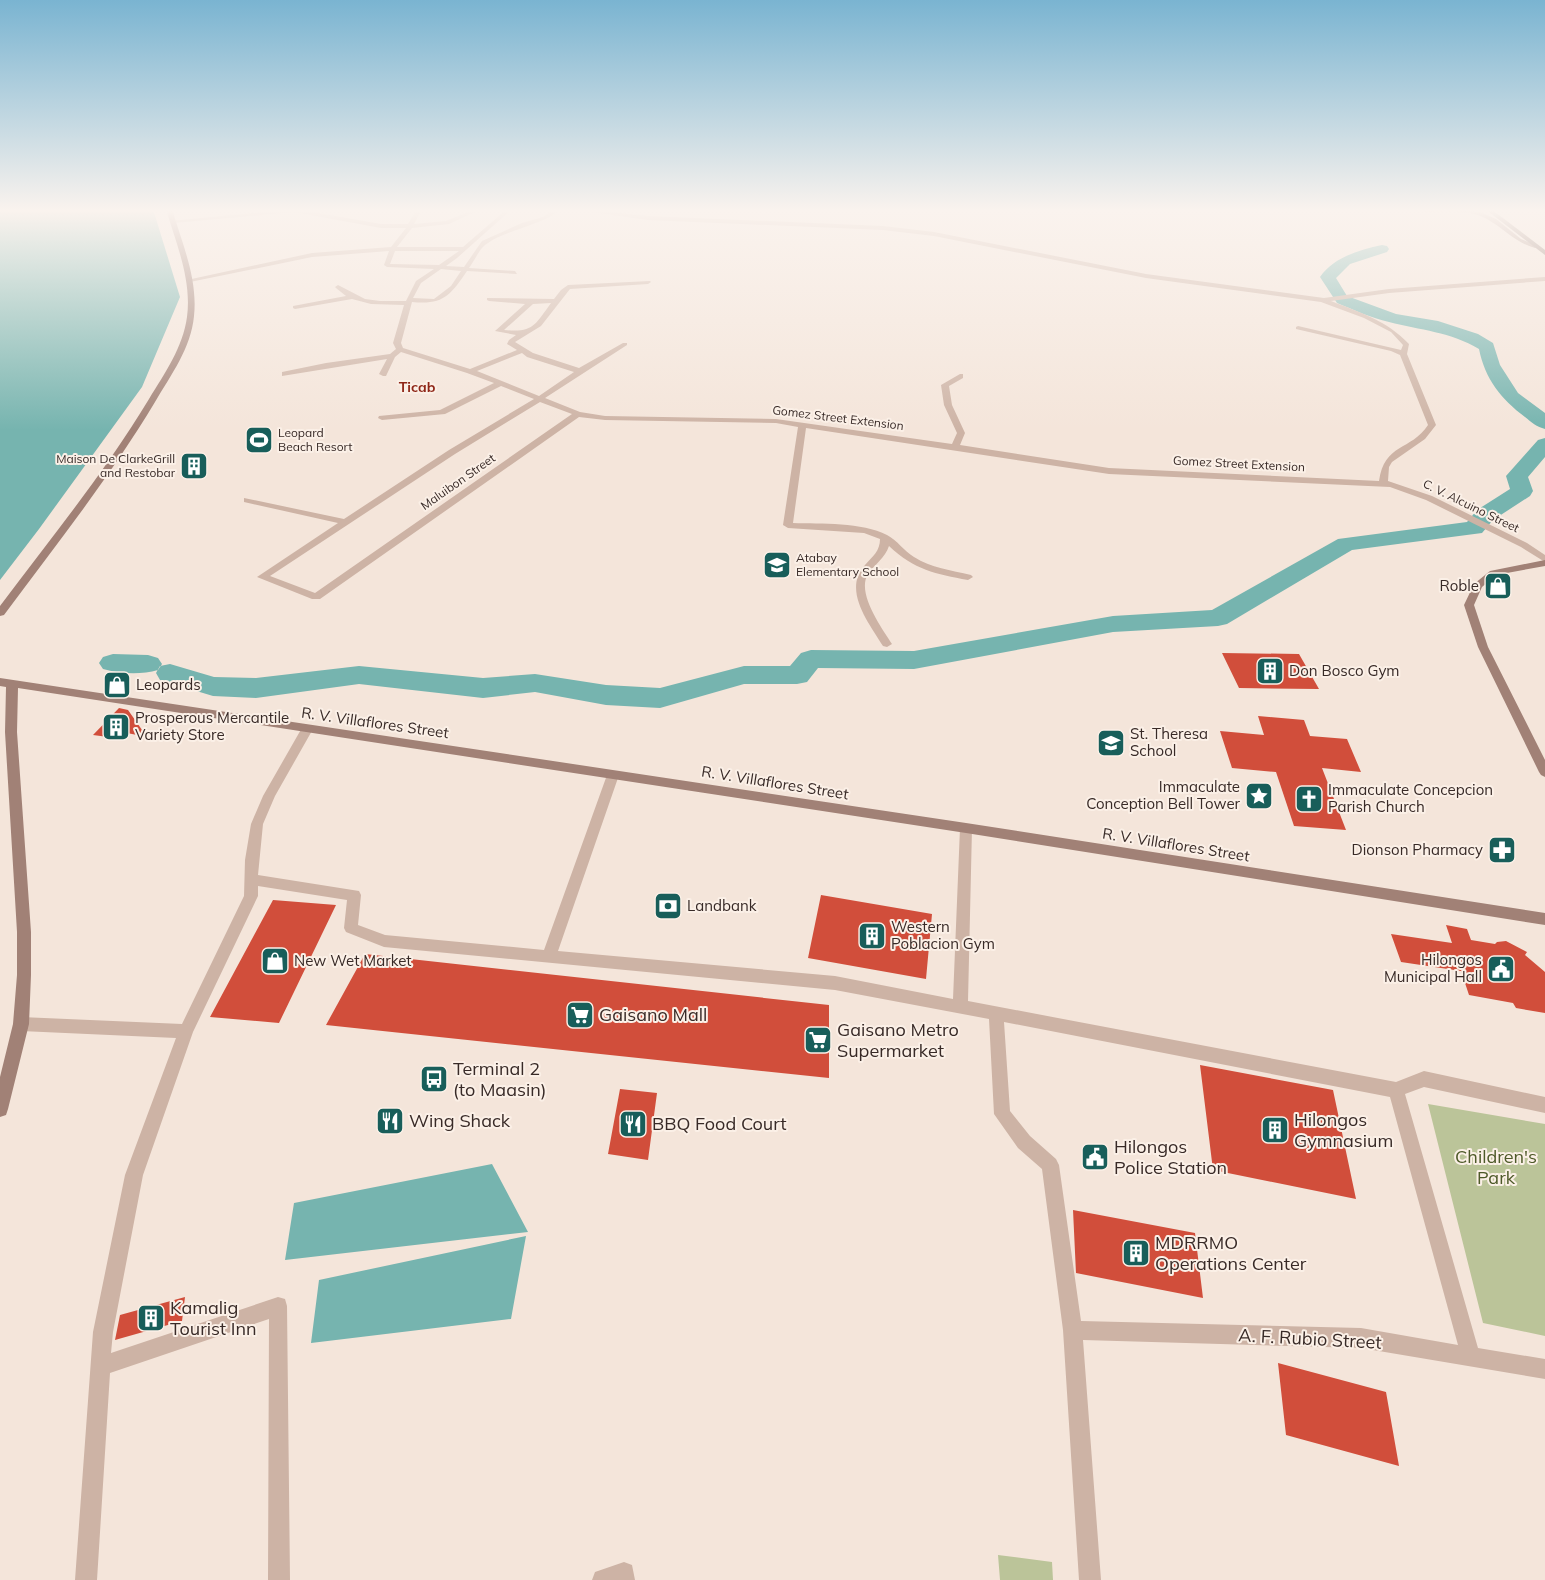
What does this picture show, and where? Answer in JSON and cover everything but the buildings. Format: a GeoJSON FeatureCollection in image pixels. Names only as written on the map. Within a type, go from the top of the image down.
{"type":"FeatureCollection","features":[{"type":"Feature","properties":{"kind":"street"},"geometry":{"type":"LineString","coordinates":[[0,613],[103,478],[134,433],[176,361],[191,317],[190,283]]}},
{"type":"Feature","properties":{"kind":"street"},"geometry":{"type":"LineString","coordinates":[[383,374],[392,356],[400,349],[397,343],[408,301],[418,283]]}},
{"type":"Feature","properties":{"kind":"street"},"geometry":{"type":"LineString","coordinates":[[338,287],[350,297],[362,302],[378,304],[408,301],[430,302],[436,300],[453,287],[455,283]]}},
{"type":"Feature","properties":{"kind":"street"},"geometry":{"type":"LineString","coordinates":[[580,371],[521,351],[511,344],[511,341],[538,325],[565,288],[634,283]]}},
{"type":"Feature","properties":{"kind":"street"},"geometry":{"type":"LineString","coordinates":[[1195,283],[1322,300],[1366,317],[1393,331],[1407,345],[1403,354]]}},
{"type":"Feature","properties":{"kind":"street"},"geometry":{"type":"LineString","coordinates":[[1322,300],[1389,291],[1496,283]]}},
{"type":"Feature","properties":{"kind":"street"},"geometry":{"type":"LineString","coordinates":[[295,307],[350,297]]}},
{"type":"Feature","properties":{"kind":"street"},"geometry":{"type":"LineString","coordinates":[[489,299],[531,302],[555,301]]}},
{"type":"Feature","properties":{"kind":"street"},"geometry":{"type":"LineString","coordinates":[[522,334],[498,331],[531,302]]}},
{"type":"Feature","properties":{"kind":"street"},"geometry":{"type":"LineString","coordinates":[[1298,328],[1393,349],[1403,354],[1432,425],[1418,441],[1391,458],[1386,467],[1383,483]]}},
{"type":"Feature","properties":{"kind":"street"},"geometry":{"type":"LineString","coordinates":[[248,500],[346,522],[452,452],[625,344]]}},
{"type":"Feature","properties":{"kind":"street","name":"Gomez Street Extension"},"geometry":{"type":"LineString","coordinates":[[400,349],[470,371],[578,414],[606,418],[776,421],[1109,471],[1383,483]]}},
{"type":"Feature","properties":{"kind":"street"},"geometry":{"type":"LineString","coordinates":[[470,371],[521,351]]}},
{"type":"Feature","properties":{"kind":"street"},"geometry":{"type":"LineString","coordinates":[[286,374],[326,365],[392,356]]}},
{"type":"Feature","properties":{"kind":"street"},"geometry":{"type":"LineString","coordinates":[[955,447],[961,432],[948,405],[945,385],[960,376]]}},
{"type":"Feature","properties":{"kind":"street"},"geometry":{"type":"LineString","coordinates":[[382,418],[442,412],[501,383]]}},
{"type":"Feature","properties":{"kind":"street","name":"Maluibon Street"},"geometry":{"type":"LineString","coordinates":[[346,522],[262,577],[316,597],[578,414]]}},
{"type":"Feature","properties":{"kind":"street"},"geometry":{"type":"LineString","coordinates":[[802,424],[788,524],[865,530],[885,537],[912,560],[921,565],[968,577]]}},
{"type":"Feature","properties":{"kind":"street","name":"C. V. Alcuino Street"},"geometry":{"type":"LineString","coordinates":[[1383,483],[1412,490],[1524,545],[1545,559]]}},
{"type":"Feature","properties":{"kind":"street"},"geometry":{"type":"LineString","coordinates":[[885,537],[886,542],[882,551],[862,576],[860,588],[868,610],[887,644]]}},
{"type":"Feature","properties":{"kind":"street"},"geometry":{"type":"LineString","coordinates":[[1545,563],[1493,573],[1478,586],[1469,605],[1483,648],[1545,772]]}},
{"type":"Feature","properties":{"kind":"street"},"geometry":{"type":"LineString","coordinates":[[0,1110],[21,1024],[24,932],[6,683]]}},
{"type":"Feature","properties":{"kind":"street","name":"R. V. Villaflores Street"},"geometry":{"type":"LineString","coordinates":[[6,683],[966,828],[1545,919]]}},
{"type":"Feature","properties":{"kind":"street"},"geometry":{"type":"LineString","coordinates":[[86,1580],[103,1332],[134,1175],[186,1031],[251,896],[257,824],[269,796],[307,729]]}},
{"type":"Feature","properties":{"kind":"street"},"geometry":{"type":"LineString","coordinates":[[549,957],[613,775]]}},
{"type":"Feature","properties":{"kind":"street"},"geometry":{"type":"LineString","coordinates":[[960,1007],[966,828]]}},
{"type":"Feature","properties":{"kind":"street"},"geometry":{"type":"LineString","coordinates":[[252,879],[354,895],[352,928],[384,941],[834,983],[1396,1090],[1424,1079],[1545,1105]]}},
{"type":"Feature","properties":{"kind":"street"},"geometry":{"type":"LineString","coordinates":[[996,1014],[1002,1114],[1024,1142],[1050,1164],[1073,1330],[1090,1580]]}},
{"type":"Feature","properties":{"kind":"street"},"geometry":{"type":"LineString","coordinates":[[21,1024],[186,1031]]}},
{"type":"Feature","properties":{"kind":"street"},"geometry":{"type":"LineString","coordinates":[[1396,1090],[1471,1357]]}},
{"type":"Feature","properties":{"kind":"street"},"geometry":{"type":"LineString","coordinates":[[101,1366],[278,1306],[279,1580]]}},
{"type":"Feature","properties":{"kind":"street","name":"A. F. Rubio Street"},"geometry":{"type":"LineString","coordinates":[[1073,1330],[1361,1338],[1545,1369]]}},
{"type":"Feature","properties":{"kind":"street"},"geometry":{"type":"LineString","coordinates":[[603,1580],[624,1573],[624,1580]]}},
{"type":"Feature","properties":{"kind":"green space","name":"Children's Park"},"geometry":{"type":"Polygon","coordinates":[[[1428,1104],[1545,1124],[1545,1336],[1483,1323],[1428,1104]]]}},
{"type":"Feature","properties":{"kind":"green space"},"geometry":{"type":"Polygon","coordinates":[[[998,1555],[1052,1562],[1053,1580],[1000,1580],[998,1555]]]}},
{"type":"Feature","properties":{"kind":"water"},"geometry":{"type":"Polygon","coordinates":[[[0,283],[176,283],[180,297],[142,387],[0,580],[0,283]]]}},
{"type":"Feature","properties":{"kind":"water"},"geometry":{"type":"Polygon","coordinates":[[[492,1164],[528,1232],[285,1260],[294,1203],[492,1164]]]}},
{"type":"Feature","properties":{"kind":"water"},"geometry":{"type":"Polygon","coordinates":[[[526,1236],[511,1319],[311,1343],[319,1280],[526,1236]]]}},
{"type":"Feature","properties":{"kind":"waterway"},"geometry":{"type":"LineString","coordinates":[[1331,283],[1339,296]]}},
{"type":"Feature","properties":{"kind":"waterway"},"geometry":{"type":"LineString","coordinates":[[1343,300],[1392,318],[1432,325],[1472,338],[1487,347],[1491,365],[1511,397],[1545,423]]}},
{"type":"Feature","properties":{"kind":"waterway"},"geometry":{"type":"LineString","coordinates":[[170,673],[213,686],[256,688],[359,675],[483,688],[535,683],[606,695],[660,698],[744,675],[797,675],[811,659],[914,660],[1113,624],[1218,618],[1346,544],[1474,528],[1485,515],[1522,491],[1517,476],[1545,444]]}},
{"type":"Feature","properties":{"kind":"waterway"},"geometry":{"type":"LineString","coordinates":[[113,663],[148,664]]}},
{"type":"Feature","properties":{"kind":"place","name":"Leopard Beach Resort"},"geometry":{"type":"Point","coordinates":[259,440]}},
{"type":"Feature","properties":{"kind":"place","name":"Maison De ClarkeGrill and Restobar"},"geometry":{"type":"Point","coordinates":[194,466]}},
{"type":"Feature","properties":{"kind":"place","name":"Atabay Elementary School"},"geometry":{"type":"Point","coordinates":[777,565]}},
{"type":"Feature","properties":{"kind":"place","name":"Roble"},"geometry":{"type":"Point","coordinates":[1498,586]}},
{"type":"Feature","properties":{"kind":"place","name":"Don Bosco Gym"},"geometry":{"type":"Point","coordinates":[1270,671]}},
{"type":"Feature","properties":{"kind":"place","name":"Leopards"},"geometry":{"type":"Point","coordinates":[117,685]}},
{"type":"Feature","properties":{"kind":"place","name":"Prosperous Mercantile Variety Store"},"geometry":{"type":"Point","coordinates":[116,727]}},
{"type":"Feature","properties":{"kind":"place","name":"St. Theresa School"},"geometry":{"type":"Point","coordinates":[1111,743]}},
{"type":"Feature","properties":{"kind":"place","name":"Immaculate Conception Bell Tower"},"geometry":{"type":"Point","coordinates":[1259,796]}},
{"type":"Feature","properties":{"kind":"place","name":"Immaculate Concepcion Parish Church"},"geometry":{"type":"Point","coordinates":[1309,799]}},
{"type":"Feature","properties":{"kind":"place","name":"Dionson Pharmacy"},"geometry":{"type":"Point","coordinates":[1502,850]}},
{"type":"Feature","properties":{"kind":"place","name":"Landbank"},"geometry":{"type":"Point","coordinates":[668,906]}},
{"type":"Feature","properties":{"kind":"place","name":"Western Poblacion Gym"},"geometry":{"type":"Point","coordinates":[872,936]}},
{"type":"Feature","properties":{"kind":"place","name":"New Wet Market"},"geometry":{"type":"Point","coordinates":[275,961]}},
{"type":"Feature","properties":{"kind":"place","name":"Hilongos Municipal Hall"},"geometry":{"type":"Point","coordinates":[1501,969]}},
{"type":"Feature","properties":{"kind":"place","name":"Gaisano Mall"},"geometry":{"type":"Point","coordinates":[580,1015]}},
{"type":"Feature","properties":{"kind":"place","name":"Gaisano Metro Supermarket"},"geometry":{"type":"Point","coordinates":[818,1040]}},
{"type":"Feature","properties":{"kind":"place","name":"Terminal 2 (to Maasin)"},"geometry":{"type":"Point","coordinates":[434,1079]}},
{"type":"Feature","properties":{"kind":"place","name":"Wing Shack"},"geometry":{"type":"Point","coordinates":[390,1121]}},
{"type":"Feature","properties":{"kind":"place","name":"BBQ Food Court"},"geometry":{"type":"Point","coordinates":[633,1124]}},
{"type":"Feature","properties":{"kind":"place","name":"Hilongos Gymnasium"},"geometry":{"type":"Point","coordinates":[1275,1130]}},
{"type":"Feature","properties":{"kind":"place","name":"Hilongos Police Station"},"geometry":{"type":"Point","coordinates":[1095,1157]}},
{"type":"Feature","properties":{"kind":"place","name":"MDRRMO Operations Center"},"geometry":{"type":"Point","coordinates":[1136,1253]}},
{"type":"Feature","properties":{"kind":"place","name":"Kamalig Tourist Inn"},"geometry":{"type":"Point","coordinates":[151,1318]}},
{"type":"Feature","properties":{"kind":"district","name":"Ticab"},"geometry":{"type":"Point","coordinates":[417,387]}}]}
